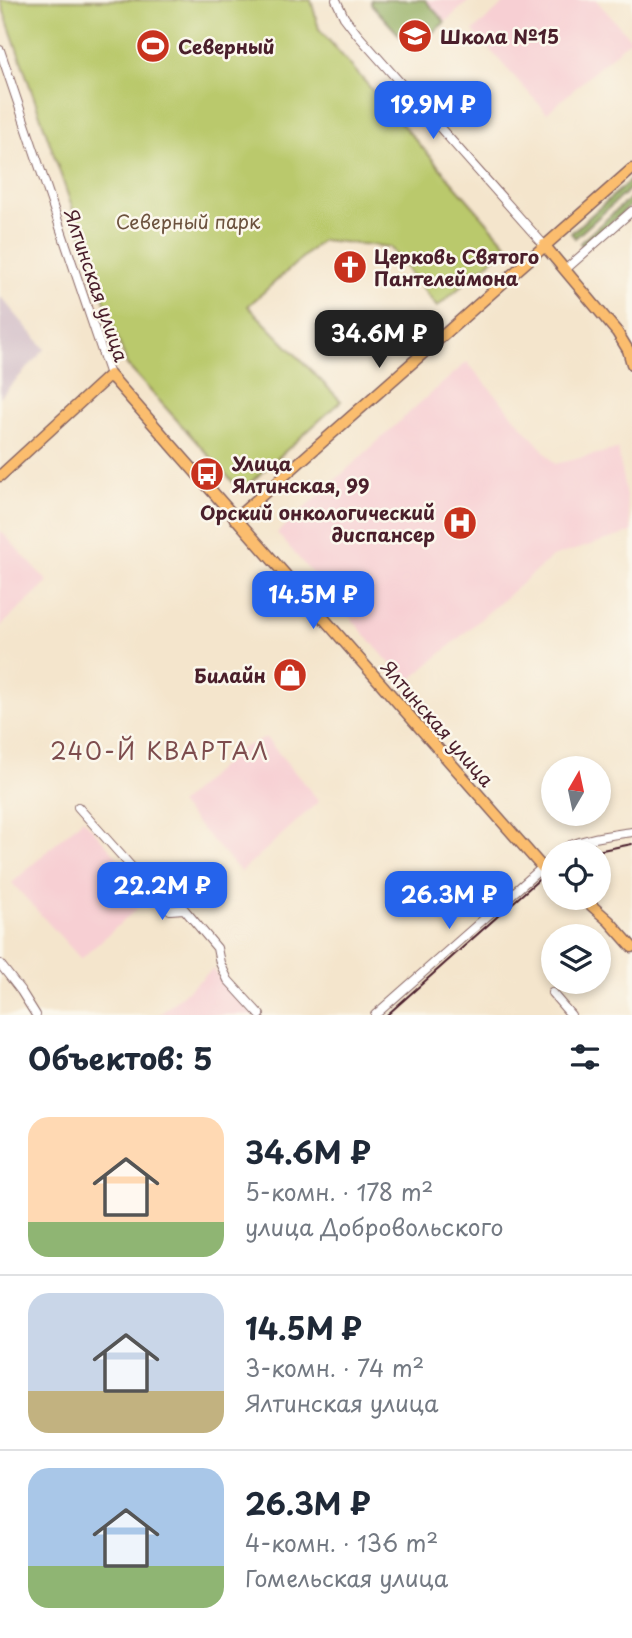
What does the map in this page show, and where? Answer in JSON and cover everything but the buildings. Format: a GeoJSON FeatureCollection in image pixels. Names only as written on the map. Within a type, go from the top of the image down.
{"type":"FeatureCollection","features":[{"type":"Feature","properties":{"kind":"main road"},"geometry":{"type":"LineString","coordinates":[[235,519],[632,169]]}},
{"type":"Feature","properties":{"kind":"main road"},"geometry":{"type":"LineString","coordinates":[[544,246],[617,332],[628,350],[632,364]]}},
{"type":"Feature","properties":{"kind":"main road"},"geometry":{"type":"LineString","coordinates":[[0,476],[110,375]]}},
{"type":"Feature","properties":{"kind":"main road","name":"Ялтинская улица"},"geometry":{"type":"LineString","coordinates":[[110,375],[541,866]]}},
{"type":"Feature","properties":{"kind":"main road"},"geometry":{"type":"LineString","coordinates":[[596,910],[632,947]]}},
{"type":"Feature","properties":{"kind":"street"},"geometry":{"type":"LineString","coordinates":[[336,0],[344,17],[357,34],[544,246]]}},
{"type":"Feature","properties":{"kind":"street","name":"Ялтинская улица"},"geometry":{"type":"LineString","coordinates":[[0,50],[110,375]]}},
{"type":"Feature","properties":{"kind":"street"},"geometry":{"type":"LineString","coordinates":[[566,269],[632,211]]}},
{"type":"Feature","properties":{"kind":"street"},"geometry":{"type":"LineString","coordinates":[[78,807],[170,910],[184,909],[199,925],[217,948],[228,980],[260,1015]]}},
{"type":"Feature","properties":{"kind":"street"},"geometry":{"type":"LineString","coordinates":[[589,840],[632,832]]}},
{"type":"Feature","properties":{"kind":"street"},"geometry":{"type":"LineString","coordinates":[[374,1015],[541,868]]}},
{"type":"Feature","properties":{"kind":"street"},"geometry":{"type":"LineString","coordinates":[[0,964],[36,1015]]}},
{"type":"Feature","properties":{"kind":"street"},"geometry":{"type":"LineString","coordinates":[[553,994],[571,1015]]}},
{"type":"Feature","properties":{"kind":"shaded area","name":"Школа №15"},"geometry":{"type":"Polygon","coordinates":[[[371,0],[470,0],[413,50],[371,4],[371,0]]]}},
{"type":"Feature","properties":{"kind":"shaded area"},"geometry":{"type":"Polygon","coordinates":[[[508,0],[596,0],[631,39],[547,113],[473,31],[508,0]]]}},
{"type":"Feature","properties":{"kind":"shaded area"},"geometry":{"type":"Polygon","coordinates":[[[0,296],[45,349],[0,397],[0,296]]]}},
{"type":"Feature","properties":{"kind":"shaded area","name":"Орский онкологический диспансер"},"geometry":{"type":"Polygon","coordinates":[[[467,362],[555,464],[618,449],[632,532],[552,557],[407,683],[277,533],[467,362]]]}},
{"type":"Feature","properties":{"kind":"shaded area"},"geometry":{"type":"Polygon","coordinates":[[[0,530],[48,582],[0,627],[0,530]]]}},
{"type":"Feature","properties":{"kind":"shaded area"},"geometry":{"type":"Polygon","coordinates":[[[266,738],[319,801],[241,872],[179,804],[242,748],[266,738]]]}},
{"type":"Feature","properties":{"kind":"shaded area"},"geometry":{"type":"Polygon","coordinates":[[[83,819],[152,895],[81,959],[12,883],[83,819]]]}},
{"type":"Feature","properties":{"kind":"shaded area"},"geometry":{"type":"Polygon","coordinates":[[[213,969],[254,1015],[159,1015],[213,969]]]}},
{"type":"Feature","properties":{"kind":"green space","name":"Северный парк"},"geometry":{"type":"Polygon","coordinates":[[[0,0],[311,0],[319,29],[508,246],[437,307],[390,247],[322,240],[248,306],[341,401],[241,491],[127,365],[0,0]]]}},
{"type":"Feature","properties":{"kind":"green space","name":"Школа №15"},"geometry":{"type":"Polygon","coordinates":[[[371,0],[425,0],[445,22],[413,50],[371,4],[371,0]]]}},
{"type":"Feature","properties":{"kind":"green space"},"geometry":{"type":"Polygon","coordinates":[[[632,179],[632,187],[575,238],[571,233],[632,179]]]}},
{"type":"Feature","properties":{"kind":"green space"},"geometry":{"type":"Polygon","coordinates":[[[632,196],[632,204],[584,247],[580,243],[632,196]]]}},
{"type":"Feature","properties":{"kind":"tram line"},"geometry":{"type":"LineString","coordinates":[[611,848],[632,844]]}},
{"type":"Feature","properties":{"kind":"tram line"},"geometry":{"type":"LineString","coordinates":[[387,1015],[541,878]]}},
{"type":"Feature","properties":{"kind":"place","name":"Школа №15"},"geometry":{"type":"Point","coordinates":[415,36]}},
{"type":"Feature","properties":{"kind":"place","name":"Северный"},"geometry":{"type":"Point","coordinates":[153,46]}},
{"type":"Feature","properties":{"kind":"place","name":"Церковь Святого Пантелеймона"},"geometry":{"type":"Point","coordinates":[350,267]}},
{"type":"Feature","properties":{"kind":"place","name":"Улица Ялтинская, 99"},"geometry":{"type":"Point","coordinates":[207,474]}},
{"type":"Feature","properties":{"kind":"place","name":"Орский онкологический диспансер"},"geometry":{"type":"Point","coordinates":[460,523]}},
{"type":"Feature","properties":{"kind":"place","name":"Билайн"},"geometry":{"type":"Point","coordinates":[290,675]}},
{"type":"Feature","properties":{"kind":"district","name":"240-Й КВАРТАЛ"},"geometry":{"type":"Point","coordinates":[160,750]}}]}
